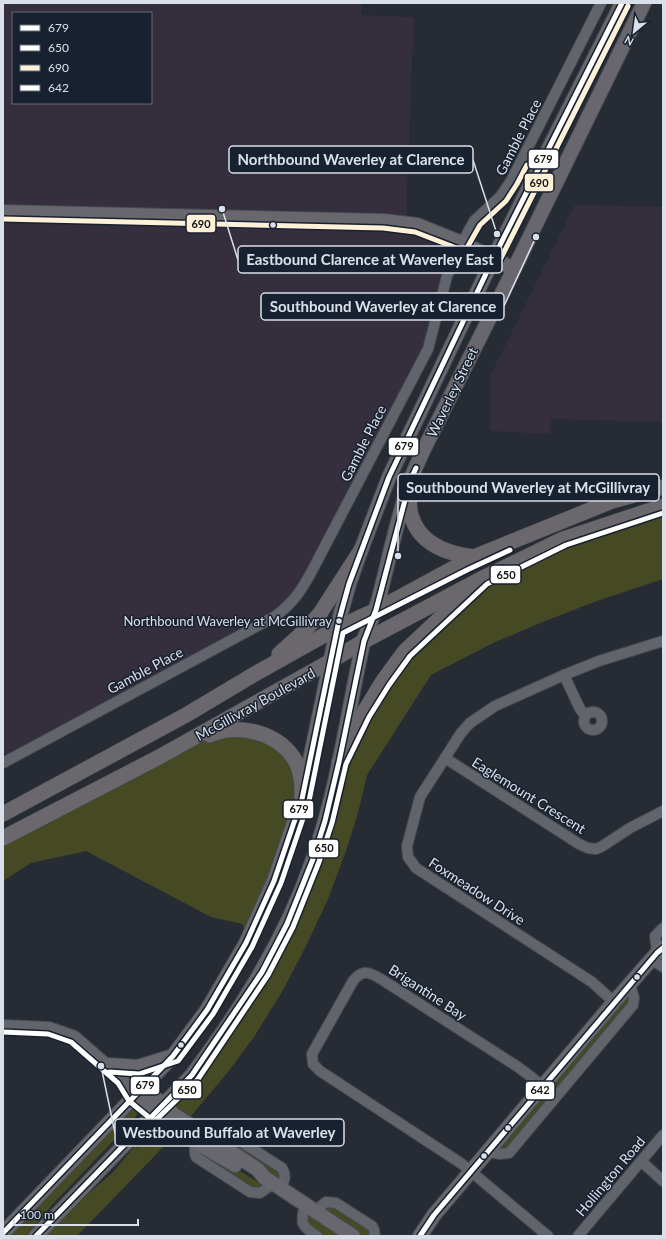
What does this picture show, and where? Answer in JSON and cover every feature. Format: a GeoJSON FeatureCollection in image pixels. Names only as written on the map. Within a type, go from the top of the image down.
{"type":"FeatureCollection","features":[{"type":"Feature","properties":{"kind":"main road","name":"Waverley Street"},"geometry":{"type":"LineString","coordinates":[[3,1233],[172,1056],[207,1010],[246,943],[274,881],[302,798],[337,628],[349,584],[389,477],[493,258],[622,3]]}},
{"type":"Feature","properties":{"kind":"main road","name":"Waverley Street"},"geometry":{"type":"LineString","coordinates":[[36,1236],[192,1074],[212,1048],[262,972],[287,924],[313,859],[325,821],[339,762],[364,640],[376,610],[410,481],[644,3]]}},
{"type":"Feature","properties":{"kind":"main road"},"geometry":{"type":"LineString","coordinates":[[3,212],[384,221],[417,225],[462,243],[514,269]]}},
{"type":"Feature","properties":{"kind":"main road"},"geometry":{"type":"LineString","coordinates":[[410,481],[411,515],[420,534],[435,546],[456,555],[474,557]]}},
{"type":"Feature","properties":{"kind":"main road","name":"McGillivray Boulevard"},"geometry":{"type":"LineString","coordinates":[[3,814],[186,715],[253,675],[337,628],[376,610],[474,557],[612,500],[663,487]]}},
{"type":"Feature","properties":{"kind":"main road","name":"McGillivray Boulevard"},"geometry":{"type":"LineString","coordinates":[[3,838],[161,756],[331,661],[364,640],[483,578],[563,539],[663,506]]}},
{"type":"Feature","properties":{"kind":"main road"},"geometry":{"type":"LineString","coordinates":[[253,675],[300,636],[319,615],[361,550]]}},
{"type":"Feature","properties":{"kind":"main road"},"geometry":{"type":"LineString","coordinates":[[339,762],[363,714],[383,681],[405,651],[483,578]]}},
{"type":"Feature","properties":{"kind":"main road"},"geometry":{"type":"LineString","coordinates":[[161,756],[215,733],[229,730],[246,730],[263,734],[285,747],[294,759],[301,776],[302,798]]}},
{"type":"Feature","properties":{"kind":"main road"},"geometry":{"type":"LineString","coordinates":[[420,1236],[434,1215],[614,1002],[630,984],[659,957]]}},
{"type":"Feature","properties":{"kind":"main road"},"geometry":{"type":"LineString","coordinates":[[109,1065],[138,1067],[172,1056]]}},
{"type":"Feature","properties":{"kind":"main road"},"geometry":{"type":"LineString","coordinates":[[139,1092],[158,1109],[173,1114],[201,1139],[257,1169],[273,1184],[353,1236]]}},
{"type":"Feature","properties":{"kind":"street","name":"Gamble Place"},"geometry":{"type":"LineString","coordinates":[[3,763],[274,617],[287,608],[303,587],[428,349],[446,276],[462,243],[474,221],[500,197],[511,181],[601,3]]}},
{"type":"Feature","properties":{"kind":"street","name":"Foxmeadow Drive"},"geometry":{"type":"LineString","coordinates":[[614,1002],[592,982],[416,868],[408,857],[407,846],[420,797],[461,733],[470,723],[495,706],[564,675],[599,661],[663,641]]}},
{"type":"Feature","properties":{"kind":"street"},"geometry":{"type":"LineString","coordinates":[[564,675],[580,709],[585,715]]}},
{"type":"Feature","properties":{"kind":"street","name":"Eaglemount Crescent"},"geometry":{"type":"LineString","coordinates":[[445,758],[579,844],[588,848],[596,849],[601,847],[630,828],[663,811]]}},
{"type":"Feature","properties":{"kind":"street"},"geometry":{"type":"LineString","coordinates":[[659,957],[655,936],[663,928]]}},
{"type":"Feature","properties":{"kind":"street","name":"Brigantine Bay"},"geometry":{"type":"LineString","coordinates":[[471,1172],[462,1164],[320,1071],[314,1064],[312,1054],[315,1047],[353,981],[358,975],[364,973],[372,974],[381,979],[518,1067],[534,1079],[542,1088]]}},
{"type":"Feature","properties":{"kind":"street"},"geometry":{"type":"LineString","coordinates":[[487,1152],[500,1154],[509,1153],[633,1005],[634,998],[630,984]]}},
{"type":"Feature","properties":{"kind":"street"},"geometry":{"type":"LineString","coordinates":[[3,1025],[48,1027],[75,1036],[139,1092]]}},
{"type":"Feature","properties":{"kind":"street"},"geometry":{"type":"LineString","coordinates":[[220,1128],[282,1168],[285,1173],[285,1178],[260,1193],[250,1192],[196,1157],[194,1147],[201,1139],[211,1129],[220,1128]]}},
{"type":"Feature","properties":{"kind":"street","name":"Hollington Road"},"geometry":{"type":"LineString","coordinates":[[578,1236],[663,1135]]}},
{"type":"Feature","properties":{"kind":"street"},"geometry":{"type":"LineString","coordinates":[[641,1161],[663,1181]]}},
{"type":"Feature","properties":{"kind":"street"},"geometry":{"type":"LineString","coordinates":[[471,1172],[548,1236]]}},
{"type":"Feature","properties":{"kind":"street"},"geometry":{"type":"LineString","coordinates":[[317,1236],[308,1230],[302,1223],[302,1217],[310,1208],[326,1202],[336,1203],[372,1226],[375,1236]]}},
{"type":"Feature","properties":{"kind":"shaded area"},"geometry":{"type":"Polygon","coordinates":[[[3,3],[362,3],[361,15],[414,17],[406,217],[462,243],[428,349],[287,608],[3,763],[3,3]]]}},
{"type":"Feature","properties":{"kind":"shaded area"},"geometry":{"type":"Polygon","coordinates":[[[575,205],[663,207],[663,422],[551,419],[550,434],[490,431],[491,374],[575,205]]]}},
{"type":"Feature","properties":{"kind":"green space"},"geometry":{"type":"Polygon","coordinates":[[[663,506],[663,579],[597,601],[545,621],[493,643],[431,675],[367,775],[358,813],[328,899],[283,990],[254,1037],[228,1072],[186,1122],[159,1108],[192,1075],[287,924],[339,762],[383,681],[483,578],[663,506]]]}},
{"type":"Feature","properties":{"kind":"green space"},"geometry":{"type":"Polygon","coordinates":[[[229,731],[285,747],[302,799],[246,943],[243,924],[211,917],[86,851],[31,863],[3,881],[3,838],[161,756],[229,731]]]}},
{"type":"Feature","properties":{"kind":"green space"},"geometry":{"type":"Polygon","coordinates":[[[630,984],[634,998],[509,1153],[487,1152],[630,984]]]}},
{"type":"Feature","properties":{"kind":"green space"},"geometry":{"type":"Polygon","coordinates":[[[137,1105],[140,1108],[135,1118],[52,1205],[27,1236],[5,1236],[128,1109],[137,1105]]]}},
{"type":"Feature","properties":{"kind":"green space"},"geometry":{"type":"Polygon","coordinates":[[[159,1129],[170,1133],[179,1139],[171,1139],[77,1236],[43,1236],[113,1172],[135,1146],[139,1148],[151,1132],[159,1129]]]}},
{"type":"Feature","properties":{"kind":"green space"},"geometry":{"type":"Polygon","coordinates":[[[216,1131],[278,1169],[281,1179],[278,1180],[213,1132],[216,1131]]]}},
{"type":"Feature","properties":{"kind":"green space"},"geometry":{"type":"Polygon","coordinates":[[[199,1147],[264,1186],[254,1190],[199,1154],[199,1147]]]}},
{"type":"Feature","properties":{"kind":"green space"},"geometry":{"type":"Polygon","coordinates":[[[332,1204],[370,1230],[371,1236],[364,1236],[323,1209],[332,1204]]]}},
{"type":"Feature","properties":{"kind":"green space"},"geometry":{"type":"Polygon","coordinates":[[[307,1214],[342,1236],[324,1236],[308,1226],[307,1214]]]}},
{"type":"Feature","properties":{"kind":"transit line","name":"679"},"geometry":{"type":"LineString","coordinates":[[3,1233],[173,1056],[207,1010],[246,943],[274,881],[302,799],[339,620],[349,584],[389,477],[493,259],[622,3]]}},
{"type":"Feature","properties":{"kind":"transit line","name":"690"},"geometry":{"type":"LineString","coordinates":[[3,219],[383,228],[415,232],[459,249],[490,266],[495,266],[499,262],[628,6]]}},
{"type":"Feature","properties":{"kind":"transit line","name":"690"},"geometry":{"type":"LineString","coordinates":[[468,246],[480,225],[506,201],[527,165]]}},
{"type":"Feature","properties":{"kind":"transit line","name":"679"},"geometry":{"type":"LineString","coordinates":[[36,1236],[192,1075],[262,972],[287,924],[313,859],[325,821],[364,641],[376,610],[410,481],[416,468]]}},
{"type":"Feature","properties":{"kind":"transit line","name":"650"},"geometry":{"type":"LineString","coordinates":[[3,1032],[48,1034],[71,1042],[118,1083],[129,1101],[151,1119],[155,1120],[158,1118],[198,1079],[268,975],[293,927],[319,862],[332,823],[346,764],[369,717],[389,685],[410,656],[487,584],[566,545],[663,513]]}},
{"type":"Feature","properties":{"kind":"transit line","name":"650"},"geometry":{"type":"LineString","coordinates":[[109,1072],[139,1074],[178,1061],[213,1014],[252,947],[281,883],[309,801],[343,633],[467,570],[510,550]]}},
{"type":"Feature","properties":{"kind":"transit line","name":"642"},"geometry":{"type":"LineString","coordinates":[[420,1236],[434,1215],[657,953],[663,948]]}},
{"type":"Feature","properties":{"kind":"place","name":"Eastbound Clarence at Waverley East"},"geometry":{"type":"Point","coordinates":[222,209]}},
{"type":"Feature","properties":{"kind":"place","name":"Northbound Waverley at Clarence"},"geometry":{"type":"Point","coordinates":[497,234]}},
{"type":"Feature","properties":{"kind":"place","name":"Southbound Waverley at Clarence"},"geometry":{"type":"Point","coordinates":[536,237]}},
{"type":"Feature","properties":{"kind":"place","name":"Southbound Waverley at McGillivray"},"geometry":{"type":"Point","coordinates":[398,556]}},
{"type":"Feature","properties":{"kind":"place","name":"Northbound Waverley at McGillivray"},"geometry":{"type":"Point","coordinates":[339,621]}},
{"type":"Feature","properties":{"kind":"place","name":"Westbound Buffalo at Waverley"},"geometry":{"type":"Point","coordinates":[101,1066]}}]}
